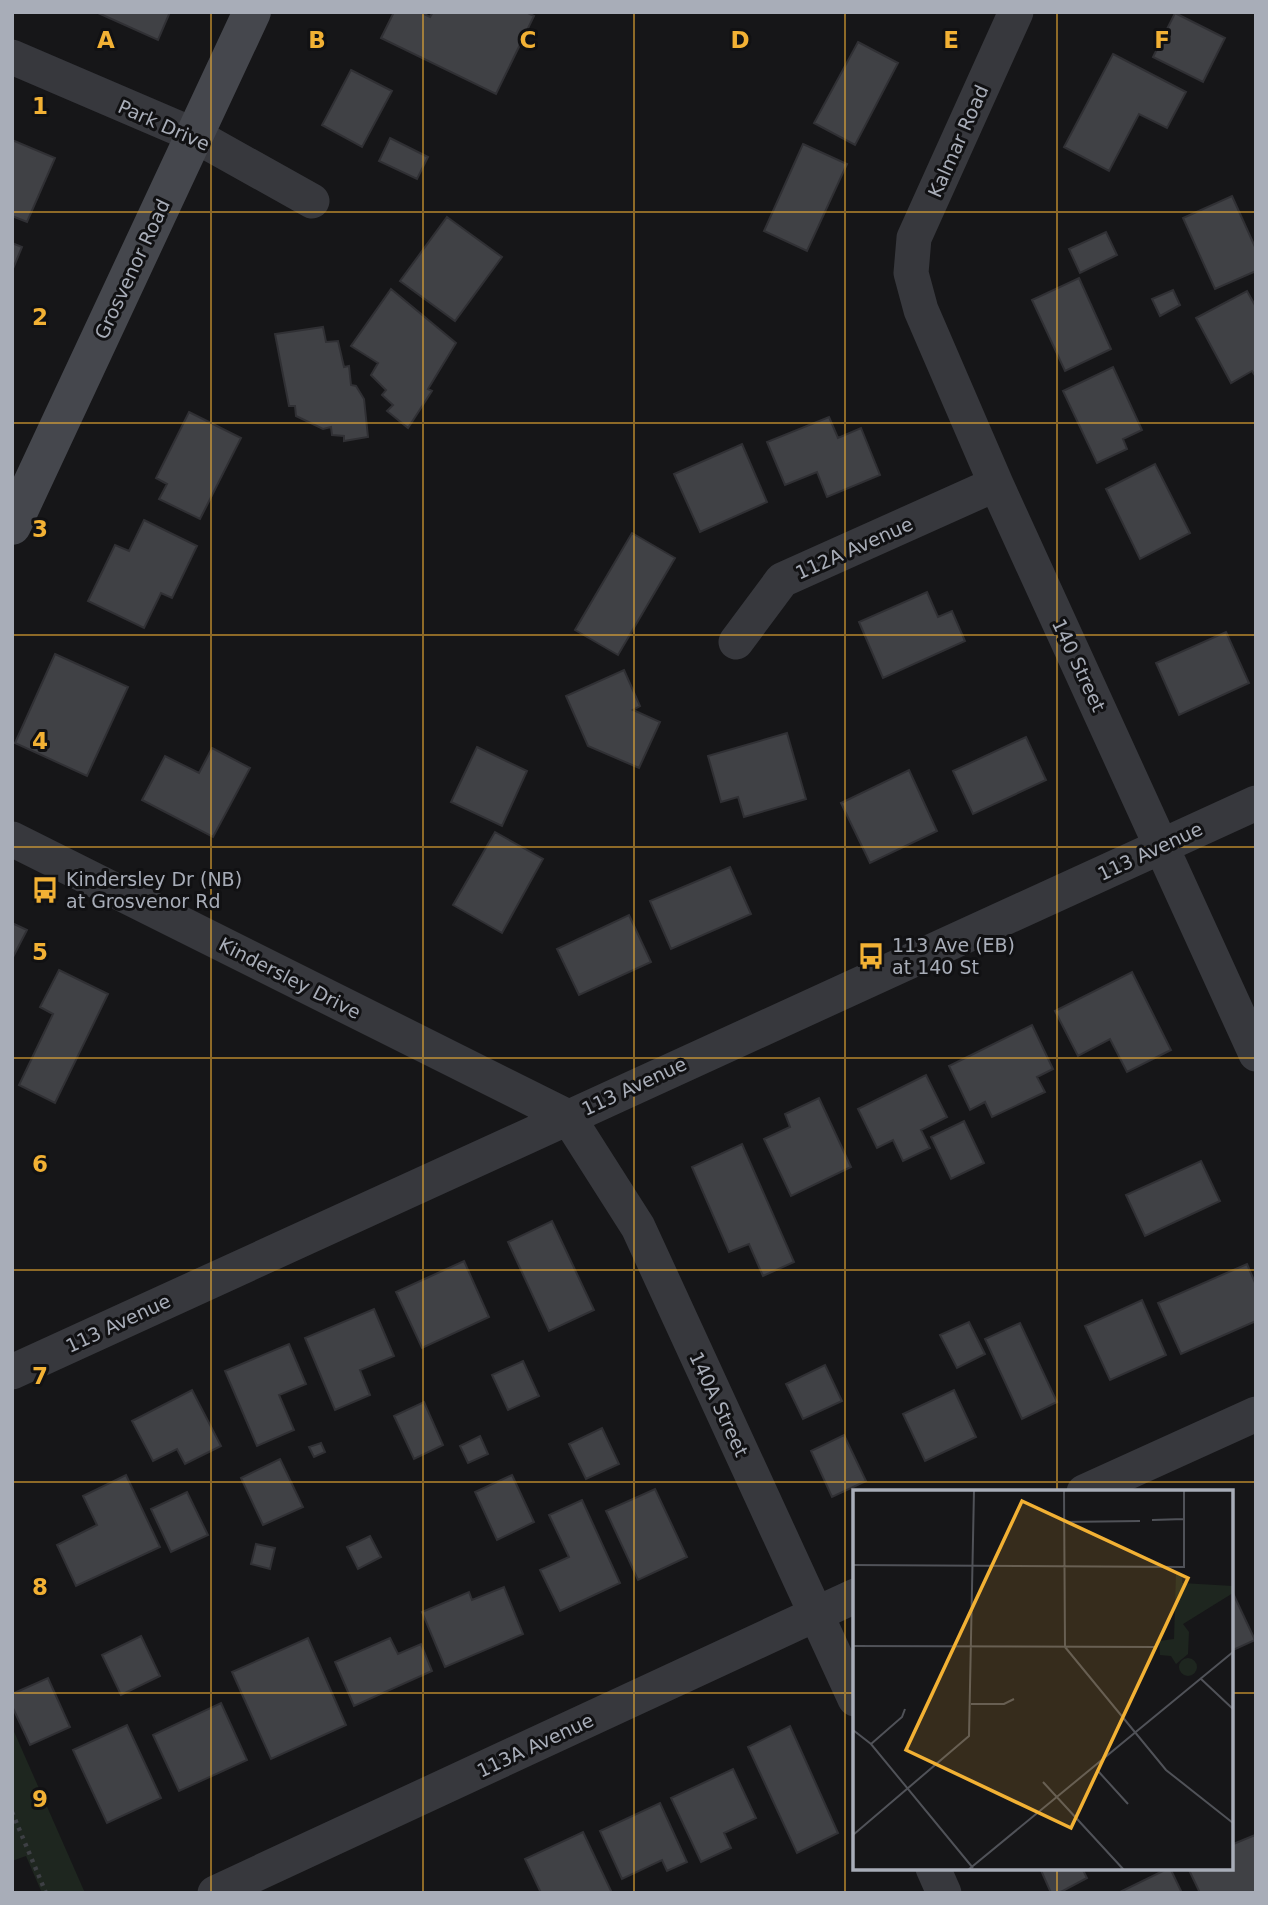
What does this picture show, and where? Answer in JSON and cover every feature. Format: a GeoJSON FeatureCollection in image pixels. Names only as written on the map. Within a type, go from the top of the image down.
{"type":"FeatureCollection","features":[{"type":"Feature","properties":{"kind":"street","name":"Grosvenor Road"},"geometry":{"type":"LineString","coordinates":[[12,526],[252,12]]}},
{"type":"Feature","properties":{"kind":"street","name":"Kalmar Road"},"geometry":{"type":"LineString","coordinates":[[911,273],[914,238],[1016,12]]}},
{"type":"Feature","properties":{"kind":"street","name":"Park Drive"},"geometry":{"type":"LineString","coordinates":[[12,57],[194,135],[312,201]]}},
{"type":"Feature","properties":{"kind":"street","name":"140 Street"},"geometry":{"type":"LineString","coordinates":[[911,273],[921,310],[996,484],[1256,1054]]}},
{"type":"Feature","properties":{"kind":"street","name":"112A Avenue"},"geometry":{"type":"LineString","coordinates":[[736,642],[782,580],[996,484]]}},
{"type":"Feature","properties":{"kind":"street","name":"113 Avenue"},"geometry":{"type":"LineString","coordinates":[[12,1372],[1256,803]]}},
{"type":"Feature","properties":{"kind":"street","name":"Kindersley Drive"},"geometry":{"type":"LineString","coordinates":[[12,839],[568,1117]]}},
{"type":"Feature","properties":{"kind":"street","name":"140A Street"},"geometry":{"type":"LineString","coordinates":[[568,1117],[638,1227],[853,1695]]}},
{"type":"Feature","properties":{"kind":"street"},"geometry":{"type":"LineString","coordinates":[[1088,1490],[1256,1414]]}},
{"type":"Feature","properties":{"kind":"street","name":"113A Avenue"},"geometry":{"type":"LineString","coordinates":[[215,1893],[853,1597]]}},
{"type":"Feature","properties":{"kind":"street"},"geometry":{"type":"LineString","coordinates":[[934,1870],[944,1893]]}},
{"type":"Feature","properties":{"kind":"path"},"geometry":{"type":"LineString","coordinates":[[12,1812],[46,1893]]}},
{"type":"Feature","properties":{"kind":"shaded area"},"geometry":{"type":"Polygon","coordinates":[[[12,1727],[85,1893],[42,1893],[26,1856],[12,1861],[12,1727]]]}},
{"type":"Feature","properties":{"kind":"building"},"geometry":{"type":"Polygon","coordinates":[[[96,12],[170,12],[158,40],[96,12]]]}},
{"type":"Feature","properties":{"kind":"building"},"geometry":{"type":"Polygon","coordinates":[[[394,12],[420,12],[430,17],[433,12],[526,12],[534,16],[496,94],[381,38],[394,12]]]}},
{"type":"Feature","properties":{"kind":"building"},"geometry":{"type":"Polygon","coordinates":[[[1175,13],[1225,38],[1203,82],[1153,57],[1175,13]]]}},
{"type":"Feature","properties":{"kind":"building"},"geometry":{"type":"Polygon","coordinates":[[[858,42],[898,63],[855,145],[814,123],[858,42]]]}},
{"type":"Feature","properties":{"kind":"building"},"geometry":{"type":"Polygon","coordinates":[[[1113,54],[1186,92],[1167,128],[1139,114],[1109,171],[1064,147],[1113,54]]]}},
{"type":"Feature","properties":{"kind":"building"},"geometry":{"type":"Polygon","coordinates":[[[351,70],[392,91],[362,147],[322,125],[351,70]]]}},
{"type":"Feature","properties":{"kind":"building"},"geometry":{"type":"Polygon","coordinates":[[[390,138],[428,157],[417,179],[379,161],[390,138]]]}},
{"type":"Feature","properties":{"kind":"building"},"geometry":{"type":"Polygon","coordinates":[[[12,140],[55,158],[27,222],[12,216],[12,140]]]}},
{"type":"Feature","properties":{"kind":"building"},"geometry":{"type":"Polygon","coordinates":[[[803,144],[847,164],[807,251],[764,231],[803,144]]]}},
{"type":"Feature","properties":{"kind":"building"},"geometry":{"type":"Polygon","coordinates":[[[1232,196],[1256,249],[1256,271],[1215,289],[1183,218],[1232,196]]]}},
{"type":"Feature","properties":{"kind":"building"},"geometry":{"type":"Polygon","coordinates":[[[447,217],[502,257],[455,321],[400,281],[447,217]]]}},
{"type":"Feature","properties":{"kind":"building"},"geometry":{"type":"Polygon","coordinates":[[[1106,232],[1117,255],[1080,273],[1069,249],[1106,232]]]}},
{"type":"Feature","properties":{"kind":"building"},"geometry":{"type":"Polygon","coordinates":[[[12,243],[22,247],[12,271],[12,243]]]}},
{"type":"Feature","properties":{"kind":"building"},"geometry":{"type":"Polygon","coordinates":[[[1079,278],[1111,349],[1065,371],[1032,300],[1079,278]]]}},
{"type":"Feature","properties":{"kind":"building"},"geometry":{"type":"Polygon","coordinates":[[[391,289],[456,343],[428,389],[432,391],[408,428],[387,411],[393,405],[382,395],[386,390],[371,375],[378,363],[351,346],[391,289]]]}},
{"type":"Feature","properties":{"kind":"building"},"geometry":{"type":"Polygon","coordinates":[[[1173,290],[1180,305],[1160,316],[1152,299],[1173,290]]]}},
{"type":"Feature","properties":{"kind":"building"},"geometry":{"type":"Polygon","coordinates":[[[1247,291],[1256,307],[1256,377],[1252,371],[1231,383],[1196,318],[1247,291]]]}},
{"type":"Feature","properties":{"kind":"building"},"geometry":{"type":"Polygon","coordinates":[[[323,327],[326,342],[338,341],[344,367],[349,366],[351,385],[356,386],[364,399],[368,437],[344,441],[344,436],[332,435],[331,427],[323,429],[296,416],[295,406],[289,406],[275,334],[323,327]]]}},
{"type":"Feature","properties":{"kind":"building"},"geometry":{"type":"Polygon","coordinates":[[[1113,367],[1142,430],[1123,439],[1127,449],[1097,463],[1063,391],[1113,367]]]}},
{"type":"Feature","properties":{"kind":"building"},"geometry":{"type":"Polygon","coordinates":[[[189,412],[241,438],[200,519],[159,499],[167,484],[156,478],[189,412]]]}},
{"type":"Feature","properties":{"kind":"building"},"geometry":{"type":"Polygon","coordinates":[[[829,417],[838,438],[861,428],[880,475],[827,497],[817,472],[785,485],[767,442],[829,417]]]}},
{"type":"Feature","properties":{"kind":"building"},"geometry":{"type":"Polygon","coordinates":[[[742,444],[767,502],[700,532],[674,474],[742,444]]]}},
{"type":"Feature","properties":{"kind":"building"},"geometry":{"type":"Polygon","coordinates":[[[1155,464],[1190,533],[1140,559],[1106,489],[1155,464]]]}},
{"type":"Feature","properties":{"kind":"building"},"geometry":{"type":"Polygon","coordinates":[[[144,520],[197,546],[172,598],[161,593],[144,628],[88,601],[115,545],[129,551],[144,520]]]}},
{"type":"Feature","properties":{"kind":"building"},"geometry":{"type":"Polygon","coordinates":[[[632,533],[675,558],[618,655],[575,630],[632,533]]]}},
{"type":"Feature","properties":{"kind":"building"},"geometry":{"type":"Polygon","coordinates":[[[927,592],[938,617],[952,611],[965,641],[883,678],[859,622],[927,592]]]}},
{"type":"Feature","properties":{"kind":"building"},"geometry":{"type":"Polygon","coordinates":[[[1226,632],[1249,683],[1179,715],[1156,663],[1226,632]]]}},
{"type":"Feature","properties":{"kind":"building"},"geometry":{"type":"Polygon","coordinates":[[[55,654],[128,687],[87,776],[15,743],[55,654]]]}},
{"type":"Feature","properties":{"kind":"building"},"geometry":{"type":"Polygon","coordinates":[[[624,670],[640,706],[633,710],[660,722],[639,768],[588,746],[566,696],[624,670]]]}},
{"type":"Feature","properties":{"kind":"building"},"geometry":{"type":"Polygon","coordinates":[[[787,733],[806,799],[744,817],[738,797],[721,802],[708,756],[787,733]]]}},
{"type":"Feature","properties":{"kind":"building"},"geometry":{"type":"Polygon","coordinates":[[[1026,737],[1046,780],[973,814],[953,771],[1026,737]]]}},
{"type":"Feature","properties":{"kind":"building"},"geometry":{"type":"Polygon","coordinates":[[[477,747],[527,771],[502,826],[451,802],[477,747]]]}},
{"type":"Feature","properties":{"kind":"building"},"geometry":{"type":"Polygon","coordinates":[[[212,748],[250,768],[213,837],[142,800],[165,756],[199,773],[212,748]]]}},
{"type":"Feature","properties":{"kind":"building"},"geometry":{"type":"Polygon","coordinates":[[[909,770],[937,831],[870,863],[841,803],[909,770]]]}},
{"type":"Feature","properties":{"kind":"building"},"geometry":{"type":"Polygon","coordinates":[[[495,832],[543,859],[502,933],[453,905],[495,832]]]}},
{"type":"Feature","properties":{"kind":"building"},"geometry":{"type":"Polygon","coordinates":[[[730,867],[751,914],[671,949],[650,901],[730,867]]]}},
{"type":"Feature","properties":{"kind":"building"},"geometry":{"type":"Polygon","coordinates":[[[629,915],[651,962],[579,995],[557,949],[629,915]]]}},
{"type":"Feature","properties":{"kind":"building"},"geometry":{"type":"Polygon","coordinates":[[[12,923],[27,930],[12,959],[12,923]]]}},
{"type":"Feature","properties":{"kind":"building"},"geometry":{"type":"Polygon","coordinates":[[[59,970],[108,994],[55,1103],[19,1085],[53,1014],[40,1007],[59,970]]]}},
{"type":"Feature","properties":{"kind":"building"},"geometry":{"type":"Polygon","coordinates":[[[1132,972],[1171,1050],[1127,1072],[1110,1039],[1078,1056],[1055,1011],[1132,972]]]}},
{"type":"Feature","properties":{"kind":"building"},"geometry":{"type":"Polygon","coordinates":[[[1032,1025],[1053,1069],[1037,1077],[1045,1092],[992,1117],[985,1102],[970,1110],[949,1066],[1032,1025]]]}},
{"type":"Feature","properties":{"kind":"building"},"geometry":{"type":"Polygon","coordinates":[[[926,1075],[947,1117],[921,1130],[930,1148],[903,1161],[893,1140],[877,1148],[858,1109],[926,1075]]]}},
{"type":"Feature","properties":{"kind":"building"},"geometry":{"type":"Polygon","coordinates":[[[819,1098],[851,1167],[791,1196],[764,1139],[790,1127],[785,1114],[819,1098]]]}},
{"type":"Feature","properties":{"kind":"building"},"geometry":{"type":"Polygon","coordinates":[[[964,1121],[984,1163],[951,1179],[931,1137],[964,1121]]]}},
{"type":"Feature","properties":{"kind":"building"},"geometry":{"type":"Polygon","coordinates":[[[742,1144],[794,1262],[763,1276],[749,1244],[729,1252],[692,1167],[742,1144]]]}},
{"type":"Feature","properties":{"kind":"building"},"geometry":{"type":"Polygon","coordinates":[[[1201,1161],[1220,1201],[1145,1236],[1126,1195],[1201,1161]]]}},
{"type":"Feature","properties":{"kind":"building"},"geometry":{"type":"Polygon","coordinates":[[[552,1221],[594,1310],[549,1331],[508,1242],[552,1221]]]}},
{"type":"Feature","properties":{"kind":"building"},"geometry":{"type":"Polygon","coordinates":[[[464,1261],[489,1317],[422,1348],[396,1292],[464,1261]]]}},
{"type":"Feature","properties":{"kind":"building"},"geometry":{"type":"Polygon","coordinates":[[[1247,1264],[1256,1285],[1256,1321],[1181,1354],[1158,1303],[1247,1264]]]}},
{"type":"Feature","properties":{"kind":"building"},"geometry":{"type":"Polygon","coordinates":[[[1142,1300],[1166,1355],[1110,1380],[1085,1326],[1142,1300]]]}},
{"type":"Feature","properties":{"kind":"building"},"geometry":{"type":"Polygon","coordinates":[[[374,1309],[394,1356],[360,1370],[370,1395],[335,1410],[305,1338],[374,1309]]]}},
{"type":"Feature","properties":{"kind":"building"},"geometry":{"type":"Polygon","coordinates":[[[969,1322],[985,1354],[957,1368],[940,1335],[969,1322]]]}},
{"type":"Feature","properties":{"kind":"building"},"geometry":{"type":"Polygon","coordinates":[[[1020,1323],[1057,1402],[1022,1419],[985,1339],[1020,1323]]]}},
{"type":"Feature","properties":{"kind":"building"},"geometry":{"type":"Polygon","coordinates":[[[289,1344],[306,1384],[279,1395],[294,1430],[257,1446],[225,1371],[289,1344]]]}},
{"type":"Feature","properties":{"kind":"building"},"geometry":{"type":"Polygon","coordinates":[[[523,1361],[539,1396],[508,1410],[492,1375],[523,1361]]]}},
{"type":"Feature","properties":{"kind":"building"},"geometry":{"type":"Polygon","coordinates":[[[825,1365],[842,1401],[803,1419],[786,1384],[825,1365]]]}},
{"type":"Feature","properties":{"kind":"building"},"geometry":{"type":"Polygon","coordinates":[[[192,1390],[221,1446],[185,1464],[177,1449],[153,1461],[132,1421],[192,1390]]]}},
{"type":"Feature","properties":{"kind":"building"},"geometry":{"type":"Polygon","coordinates":[[[954,1390],[976,1437],[925,1461],[903,1414],[954,1390]]]}},
{"type":"Feature","properties":{"kind":"building"},"geometry":{"type":"Polygon","coordinates":[[[424,1402],[443,1445],[414,1459],[394,1416],[424,1402]]]}},
{"type":"Feature","properties":{"kind":"building"},"geometry":{"type":"Polygon","coordinates":[[[602,1428],[619,1464],[586,1479],[569,1444],[602,1428]]]}},
{"type":"Feature","properties":{"kind":"building"},"geometry":{"type":"Polygon","coordinates":[[[844,1435],[866,1481],[832,1497],[811,1451],[844,1435]]]}},
{"type":"Feature","properties":{"kind":"building"},"geometry":{"type":"Polygon","coordinates":[[[480,1436],[488,1454],[468,1463],[460,1446],[480,1436]]]}},
{"type":"Feature","properties":{"kind":"building"},"geometry":{"type":"Polygon","coordinates":[[[321,1443],[325,1452],[314,1457],[309,1447],[321,1443]]]}},
{"type":"Feature","properties":{"kind":"building"},"geometry":{"type":"Polygon","coordinates":[[[280,1459],[303,1507],[263,1525],[241,1478],[280,1459]]]}},
{"type":"Feature","properties":{"kind":"building"},"geometry":{"type":"Polygon","coordinates":[[[126,1475],[160,1547],[76,1586],[57,1545],[97,1525],[83,1496],[126,1475]]]}},
{"type":"Feature","properties":{"kind":"building"},"geometry":{"type":"Polygon","coordinates":[[[512,1475],[534,1522],[497,1540],[475,1492],[512,1475]]]}},
{"type":"Feature","properties":{"kind":"building"},"geometry":{"type":"Polygon","coordinates":[[[655,1489],[687,1557],[638,1580],[606,1511],[655,1489]]]}},
{"type":"Feature","properties":{"kind":"building"},"geometry":{"type":"Polygon","coordinates":[[[187,1492],[208,1535],[171,1552],[151,1509],[187,1492]]]}},
{"type":"Feature","properties":{"kind":"building"},"geometry":{"type":"Polygon","coordinates":[[[582,1500],[620,1583],[560,1611],[540,1570],[569,1557],[549,1515],[582,1500]]]}},
{"type":"Feature","properties":{"kind":"building"},"geometry":{"type":"Polygon","coordinates":[[[370,1536],[381,1557],[358,1569],[347,1547],[370,1536]]]}},
{"type":"Feature","properties":{"kind":"building"},"geometry":{"type":"Polygon","coordinates":[[[256,1544],[275,1548],[270,1569],[251,1564],[256,1544]]]}},
{"type":"Feature","properties":{"kind":"building"},"geometry":{"type":"Polygon","coordinates":[[[504,1587],[523,1634],[445,1667],[422,1612],[469,1592],[472,1600],[504,1587]]]}},
{"type":"Feature","properties":{"kind":"building"},"geometry":{"type":"Polygon","coordinates":[[[1233,1593],[1255,1640],[1233,1650],[1233,1593]]]}},
{"type":"Feature","properties":{"kind":"building"},"geometry":{"type":"Polygon","coordinates":[[[141,1636],[160,1676],[121,1695],[102,1655],[141,1636]]]}},
{"type":"Feature","properties":{"kind":"building"},"geometry":{"type":"Polygon","coordinates":[[[308,1638],[346,1725],[271,1759],[232,1672],[308,1638]]]}},
{"type":"Feature","properties":{"kind":"building"},"geometry":{"type":"Polygon","coordinates":[[[390,1638],[398,1654],[421,1644],[432,1671],[354,1706],[335,1662],[390,1638]]]}},
{"type":"Feature","properties":{"kind":"building"},"geometry":{"type":"Polygon","coordinates":[[[48,1678],[70,1727],[30,1745],[12,1706],[12,1694],[48,1678]]]}},
{"type":"Feature","properties":{"kind":"building"},"geometry":{"type":"Polygon","coordinates":[[[221,1703],[247,1760],[179,1791],[153,1735],[221,1703]]]}},
{"type":"Feature","properties":{"kind":"building"},"geometry":{"type":"Polygon","coordinates":[[[127,1725],[161,1798],[107,1823],[73,1750],[127,1725]]]}},
{"type":"Feature","properties":{"kind":"building"},"geometry":{"type":"Polygon","coordinates":[[[790,1726],[838,1833],[797,1853],[748,1747],[790,1726]]]}},
{"type":"Feature","properties":{"kind":"building"},"geometry":{"type":"Polygon","coordinates":[[[733,1769],[756,1818],[724,1833],[731,1848],[701,1862],[671,1798],[733,1769]]]}},
{"type":"Feature","properties":{"kind":"building"},"geometry":{"type":"Polygon","coordinates":[[[660,1803],[687,1862],[667,1871],[662,1860],[622,1879],[600,1831],[660,1803]]]}},
{"type":"Feature","properties":{"kind":"building"},"geometry":{"type":"Polygon","coordinates":[[[583,1832],[612,1893],[541,1893],[525,1859],[583,1832]]]}},
{"type":"Feature","properties":{"kind":"building"},"geometry":{"type":"Polygon","coordinates":[[[1255,1835],[1256,1893],[1200,1893],[1189,1870],[1233,1870],[1233,1844],[1255,1835]]]}},
{"type":"Feature","properties":{"kind":"building"},"geometry":{"type":"Polygon","coordinates":[[[1041,1870],[1083,1870],[1087,1878],[1059,1893],[1051,1893],[1041,1870]]]}},
{"type":"Feature","properties":{"kind":"building"},"geometry":{"type":"Polygon","coordinates":[[[1165,1870],[1171,1870],[1182,1893],[1118,1893],[1165,1870]]]}},
{"type":"Feature","properties":{"kind":"place","name":"Kindersley Dr (NB) at Grosvenor Rd"},"geometry":{"type":"Point","coordinates":[45,890]}},
{"type":"Feature","properties":{"kind":"place","name":"113 Ave (EB) at 140 St"},"geometry":{"type":"Point","coordinates":[871,956]}}]}
